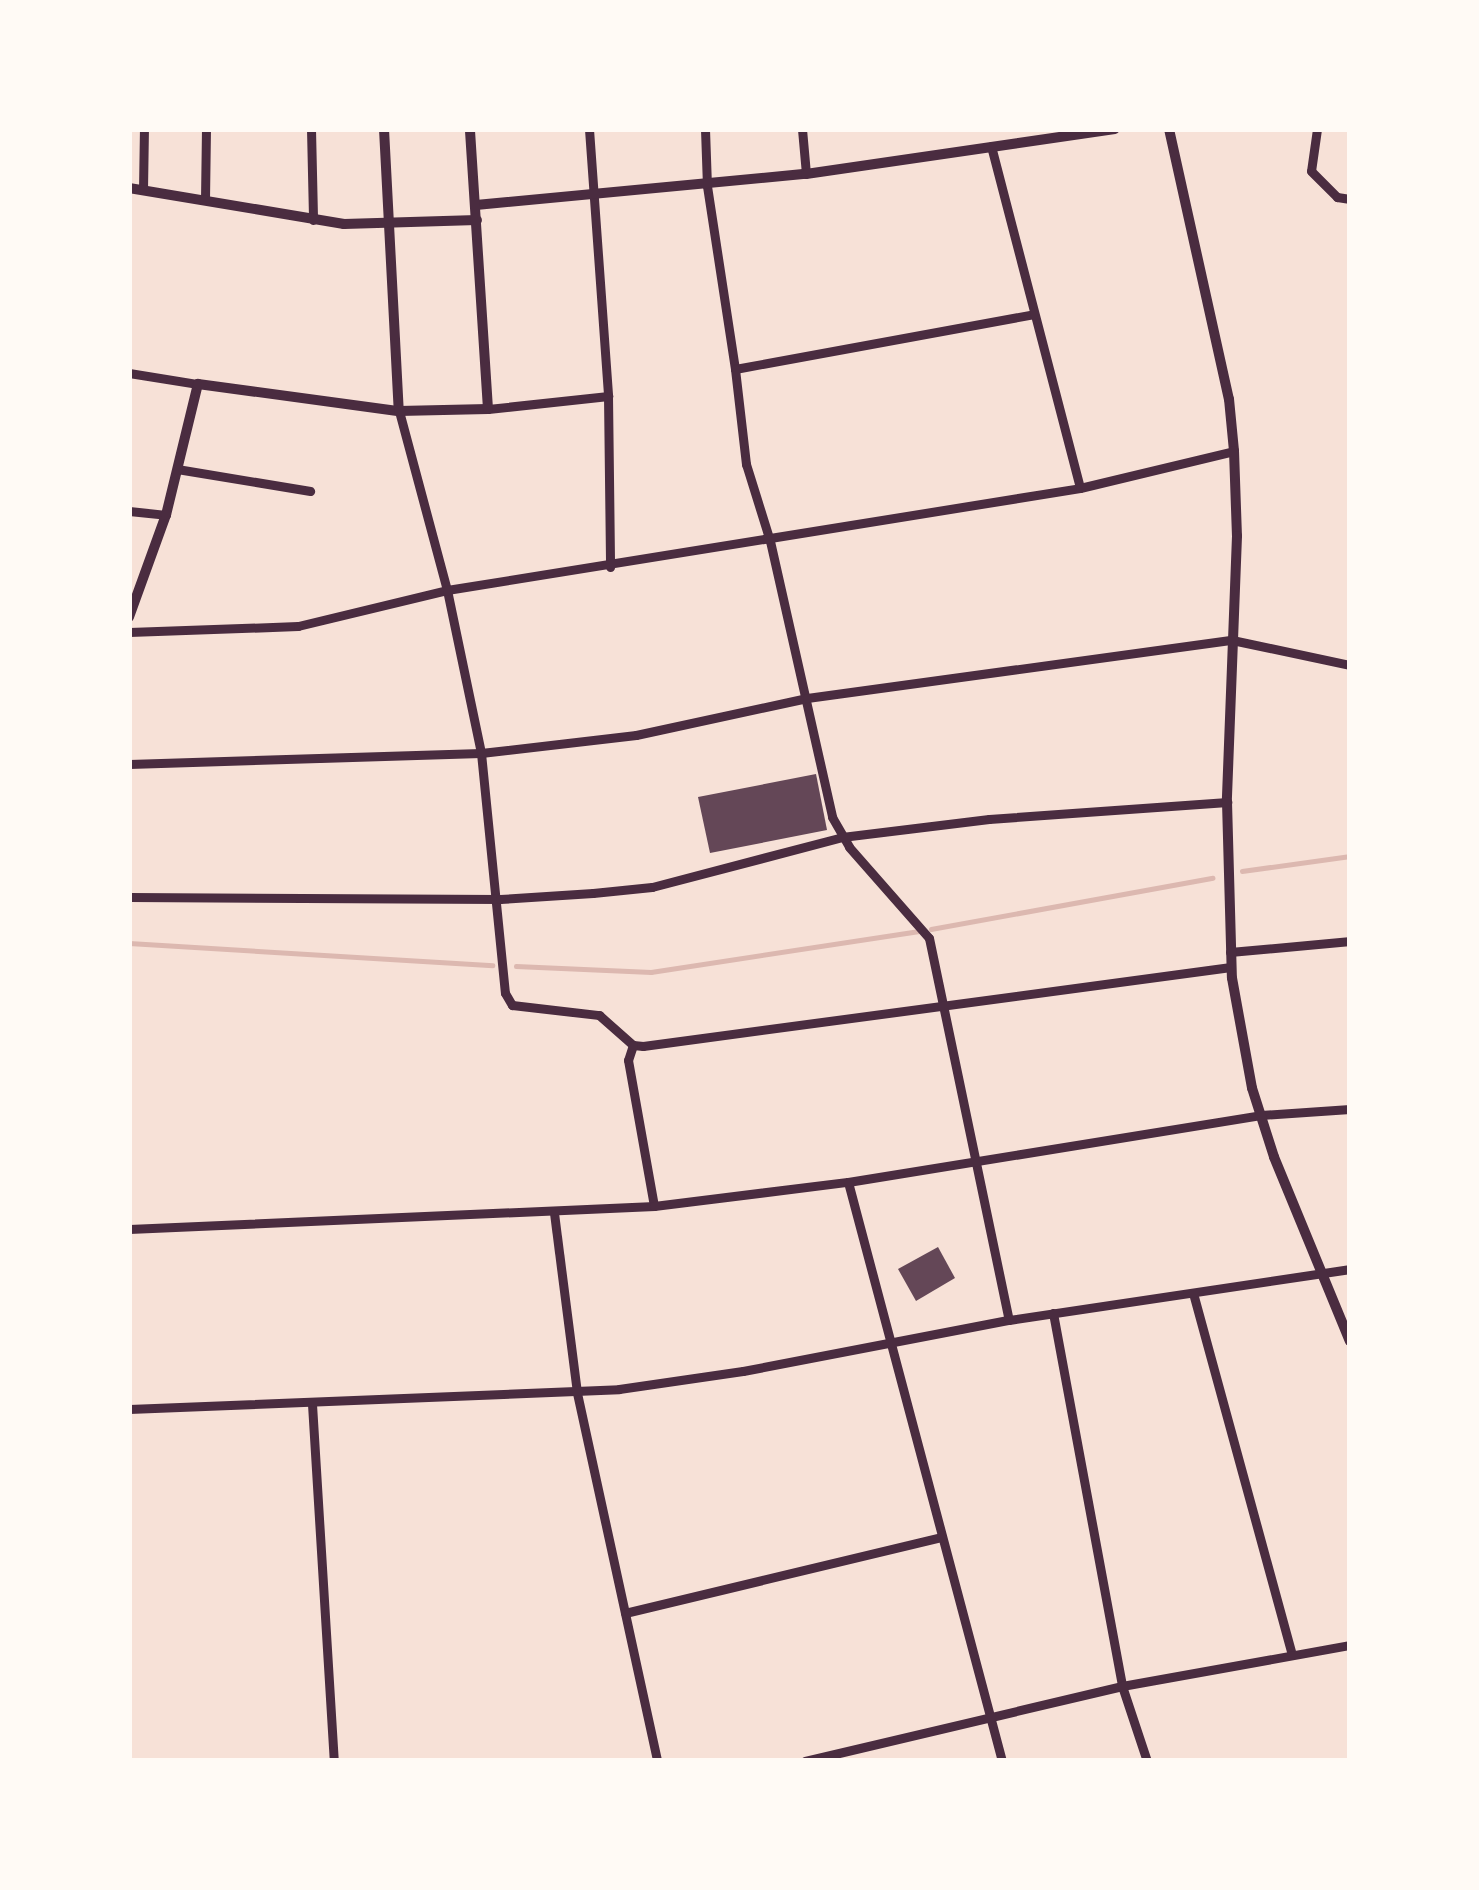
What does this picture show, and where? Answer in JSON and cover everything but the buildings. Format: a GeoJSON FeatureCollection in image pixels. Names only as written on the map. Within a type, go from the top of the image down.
{"type":"FeatureCollection","features":[{"type":"Feature","properties":{"kind":"street"},"geometry":{"type":"LineString","coordinates":[[143,190],[144,129]]}},
{"type":"Feature","properties":{"kind":"street"},"geometry":{"type":"LineString","coordinates":[[205,200],[206,129]]}},
{"type":"Feature","properties":{"kind":"street"},"geometry":{"type":"LineString","coordinates":[[311,129],[313,220]]}},
{"type":"Feature","properties":{"kind":"street"},"geometry":{"type":"LineString","coordinates":[[384,129],[399,410],[447,590],[481,753],[500,899],[506,993],[519,1007],[599,1015],[633,1045],[1231,968]]}},
{"type":"Feature","properties":{"kind":"street"},"geometry":{"type":"LineString","coordinates":[[470,129],[488,409]]}},
{"type":"Feature","properties":{"kind":"street"},"geometry":{"type":"LineString","coordinates":[[590,129],[608,396],[610,567]]}},
{"type":"Feature","properties":{"kind":"street"},"geometry":{"type":"LineString","coordinates":[[705,129],[707,186],[746,464],[770,541],[832,817],[842,837],[927,934],[1009,1320]]}},
{"type":"Feature","properties":{"kind":"street"},"geometry":{"type":"LineString","coordinates":[[802,129],[806,174]]}},
{"type":"Feature","properties":{"kind":"street"},"geometry":{"type":"LineString","coordinates":[[476,205],[707,186],[1115,129]]}},
{"type":"Feature","properties":{"kind":"street"},"geometry":{"type":"LineString","coordinates":[[1169,129],[1229,400],[1234,451],[1227,802],[1231,968],[1261,1115],[1350,1341]]}},
{"type":"Feature","properties":{"kind":"street"},"geometry":{"type":"LineString","coordinates":[[1317,129],[1311,171],[1337,197],[1350,199]]}},
{"type":"Feature","properties":{"kind":"street"},"geometry":{"type":"LineString","coordinates":[[992,146],[1080,488]]}},
{"type":"Feature","properties":{"kind":"street"},"geometry":{"type":"LineString","coordinates":[[129,188],[313,220],[388,226],[477,220]]}},
{"type":"Feature","properties":{"kind":"street"},"geometry":{"type":"LineString","coordinates":[[735,369],[1034,314]]}},
{"type":"Feature","properties":{"kind":"street"},"geometry":{"type":"LineString","coordinates":[[129,373],[399,410],[488,409],[608,396]]}},
{"type":"Feature","properties":{"kind":"street"},"geometry":{"type":"LineString","coordinates":[[129,617],[166,515],[198,384]]}},
{"type":"Feature","properties":{"kind":"street"},"geometry":{"type":"LineString","coordinates":[[129,632],[298,626],[447,590],[1080,488],[1234,451]]}},
{"type":"Feature","properties":{"kind":"street"},"geometry":{"type":"LineString","coordinates":[[177,469],[310,491]]}},
{"type":"Feature","properties":{"kind":"street"},"geometry":{"type":"LineString","coordinates":[[129,511],[166,515]]}},
{"type":"Feature","properties":{"kind":"street"},"geometry":{"type":"LineString","coordinates":[[129,764],[481,753],[636,735],[807,698],[1232,640],[1350,665]]}},
{"type":"Feature","properties":{"kind":"street"},"geometry":{"type":"LineString","coordinates":[[129,897],[500,899],[652,886],[842,837],[988,819],[1227,802]]}},
{"type":"Feature","properties":{"kind":"street"},"geometry":{"type":"LineString","coordinates":[[1230,952],[1350,941]]}},
{"type":"Feature","properties":{"kind":"street"},"geometry":{"type":"LineString","coordinates":[[633,1045],[628,1060],[654,1206]]}},
{"type":"Feature","properties":{"kind":"street"},"geometry":{"type":"LineString","coordinates":[[129,1228],[654,1206],[848,1182],[1261,1115],[1350,1109]]}},
{"type":"Feature","properties":{"kind":"street"},"geometry":{"type":"LineString","coordinates":[[848,1182],[1002,1761]]}},
{"type":"Feature","properties":{"kind":"street"},"geometry":{"type":"LineString","coordinates":[[554,1213],[577,1393],[657,1761]]}},
{"type":"Feature","properties":{"kind":"street"},"geometry":{"type":"LineString","coordinates":[[129,1409],[577,1393],[743,1371],[1009,1320],[1350,1269]]}},
{"type":"Feature","properties":{"kind":"street"},"geometry":{"type":"LineString","coordinates":[[1193,1292],[1292,1654]]}},
{"type":"Feature","properties":{"kind":"street"},"geometry":{"type":"LineString","coordinates":[[1053,1313],[1122,1686],[1147,1761]]}},
{"type":"Feature","properties":{"kind":"street"},"geometry":{"type":"LineString","coordinates":[[312,1405],[334,1761]]}},
{"type":"Feature","properties":{"kind":"street"},"geometry":{"type":"LineString","coordinates":[[625,1613],[942,1538]]}},
{"type":"Feature","properties":{"kind":"street"},"geometry":{"type":"LineString","coordinates":[[805,1761],[1122,1686],[1350,1646]]}},
{"type":"Feature","properties":{"kind":"waterway"},"geometry":{"type":"LineString","coordinates":[[1242,871],[1350,856]]}},
{"type":"Feature","properties":{"kind":"waterway"},"geometry":{"type":"LineString","coordinates":[[931,929],[1212,878]]}},
{"type":"Feature","properties":{"kind":"waterway"},"geometry":{"type":"LineString","coordinates":[[516,966],[651,972],[919,931]]}},
{"type":"Feature","properties":{"kind":"waterway"},"geometry":{"type":"LineString","coordinates":[[129,943],[492,965]]}}]}
